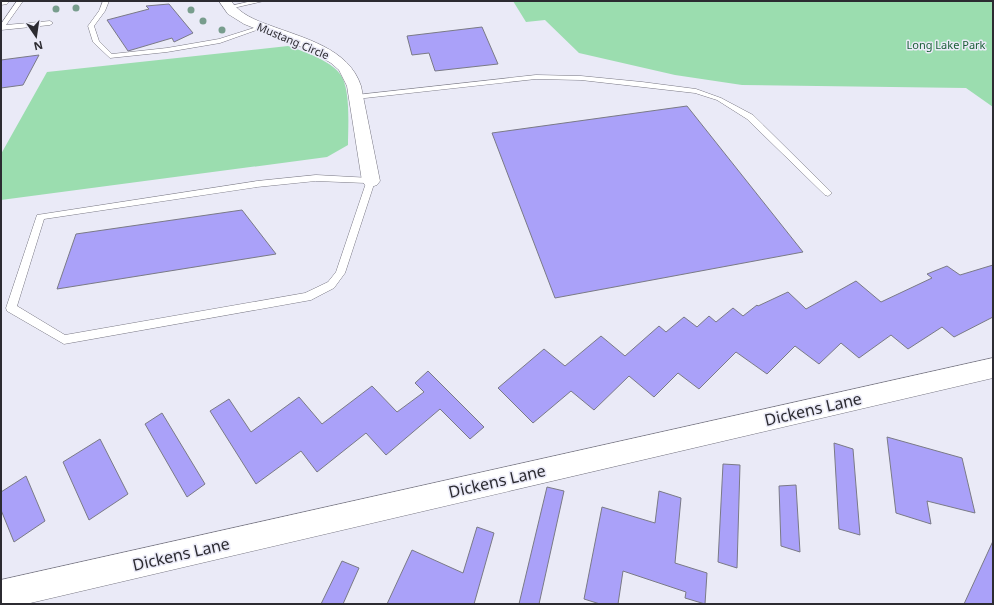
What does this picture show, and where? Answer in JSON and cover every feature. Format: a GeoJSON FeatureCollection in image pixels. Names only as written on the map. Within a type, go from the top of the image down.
{"type":"FeatureCollection","features":[{"type":"Feature","properties":{"kind":"street","name":"Mustang Circle"},"geometry":{"type":"LineString","coordinates":[[227,4],[238,16],[319,49],[343,66],[351,77],[356,97],[371,181]]}},
{"type":"Feature","properties":{"kind":"street","name":"Dickens Lane"},"geometry":{"type":"LineString","coordinates":[[1,595],[993,368]]}},
{"type":"Feature","properties":{"kind":"lane"},"geometry":{"type":"LineString","coordinates":[[1,28],[20,1]]}},
{"type":"Feature","properties":{"kind":"lane"},"geometry":{"type":"LineString","coordinates":[[106,1],[102,11],[91,26],[96,42],[110,56],[167,50],[220,41],[262,27]]}},
{"type":"Feature","properties":{"kind":"lane"},"geometry":{"type":"LineString","coordinates":[[227,4],[262,1]]}},
{"type":"Feature","properties":{"kind":"lane"},"geometry":{"type":"LineString","coordinates":[[1,28],[50,22]]}},
{"type":"Feature","properties":{"kind":"lane"},"geometry":{"type":"LineString","coordinates":[[356,97],[536,77],[581,78],[642,84],[696,92],[719,99],[750,118],[828,193]]}},
{"type":"Feature","properties":{"kind":"lane"},"geometry":{"type":"LineString","coordinates":[[309,178],[371,181],[340,273],[331,285],[307,297],[64,340],[11,308],[40,217],[249,185],[309,178]]}},
{"type":"Feature","properties":{"kind":"green space","name":"Long Lake Park"},"geometry":{"type":"Polygon","coordinates":[[[513,1],[993,1],[993,107],[966,88],[742,85],[675,75],[579,53],[545,20],[526,22],[513,1]]]}},
{"type":"Feature","properties":{"kind":"green space"},"geometry":{"type":"Polygon","coordinates":[[[288,46],[324,61],[336,69],[344,80],[348,108],[348,145],[327,157],[1,200],[1,154],[47,72],[288,46]]]}},
{"type":"Feature","properties":{"kind":"building"},"geometry":{"type":"Polygon","coordinates":[[[169,4],[193,33],[174,42],[172,38],[128,51],[107,20],[149,9],[146,6],[169,4]]]}},
{"type":"Feature","properties":{"kind":"building"},"geometry":{"type":"Polygon","coordinates":[[[482,27],[498,64],[435,71],[429,53],[412,55],[407,36],[482,27]]]}},
{"type":"Feature","properties":{"kind":"building"},"geometry":{"type":"Polygon","coordinates":[[[39,55],[23,85],[1,88],[1,60],[39,55]]]}},
{"type":"Feature","properties":{"kind":"building"},"geometry":{"type":"Polygon","coordinates":[[[687,106],[803,252],[555,298],[492,133],[687,106]]]}},
{"type":"Feature","properties":{"kind":"building"},"geometry":{"type":"Polygon","coordinates":[[[242,210],[276,254],[57,289],[76,234],[242,210]]]}},
{"type":"Feature","properties":{"kind":"building"},"geometry":{"type":"Polygon","coordinates":[[[993,265],[993,317],[954,337],[942,327],[908,349],[891,335],[859,358],[841,343],[819,364],[795,346],[767,374],[736,352],[699,389],[678,373],[654,397],[629,376],[594,410],[571,391],[533,423],[498,388],[544,349],[565,366],[601,336],[625,356],[659,326],[666,332],[684,317],[697,327],[709,316],[716,322],[733,308],[743,316],[757,305],[758,306],[788,292],[806,309],[856,281],[881,302],[932,278],[927,274],[947,266],[960,275],[993,265]]]}},
{"type":"Feature","properties":{"kind":"building"},"geometry":{"type":"Polygon","coordinates":[[[428,371],[484,427],[470,439],[440,409],[386,455],[366,433],[317,472],[301,451],[256,484],[210,411],[229,399],[251,432],[299,397],[322,424],[372,386],[397,412],[424,392],[415,383],[428,371]]]}},
{"type":"Feature","properties":{"kind":"building"},"geometry":{"type":"Polygon","coordinates":[[[162,413],[205,484],[187,497],[145,424],[162,413]]]}},
{"type":"Feature","properties":{"kind":"building"},"geometry":{"type":"Polygon","coordinates":[[[887,437],[962,458],[975,513],[927,501],[931,524],[896,513],[887,437]]]}},
{"type":"Feature","properties":{"kind":"building"},"geometry":{"type":"Polygon","coordinates":[[[100,439],[128,494],[89,520],[63,462],[100,439]]]}},
{"type":"Feature","properties":{"kind":"building"},"geometry":{"type":"Polygon","coordinates":[[[834,443],[853,449],[860,535],[839,529],[834,443]]]}},
{"type":"Feature","properties":{"kind":"building"},"geometry":{"type":"Polygon","coordinates":[[[723,464],[740,465],[737,568],[718,562],[723,464]]]}},
{"type":"Feature","properties":{"kind":"building"},"geometry":{"type":"Polygon","coordinates":[[[26,476],[45,521],[14,542],[1,510],[1,492],[26,476]]]}},
{"type":"Feature","properties":{"kind":"building"},"geometry":{"type":"Polygon","coordinates":[[[796,485],[800,552],[781,546],[779,486],[796,485]]]}},
{"type":"Feature","properties":{"kind":"building"},"geometry":{"type":"Polygon","coordinates":[[[547,487],[564,491],[539,604],[519,604],[547,487]]]}},
{"type":"Feature","properties":{"kind":"building"},"geometry":{"type":"Polygon","coordinates":[[[659,491],[681,498],[675,563],[707,573],[705,604],[685,598],[686,592],[623,571],[618,604],[600,604],[584,599],[602,507],[655,523],[659,491]]]}},
{"type":"Feature","properties":{"kind":"building"},"geometry":{"type":"Polygon","coordinates":[[[477,527],[494,533],[474,604],[387,604],[412,550],[463,573],[477,527]]]}},
{"type":"Feature","properties":{"kind":"building"},"geometry":{"type":"Polygon","coordinates":[[[993,541],[993,604],[964,604],[993,541]]]}},
{"type":"Feature","properties":{"kind":"building"},"geometry":{"type":"Polygon","coordinates":[[[342,561],[359,568],[343,604],[321,604],[342,561]]]}}]}
